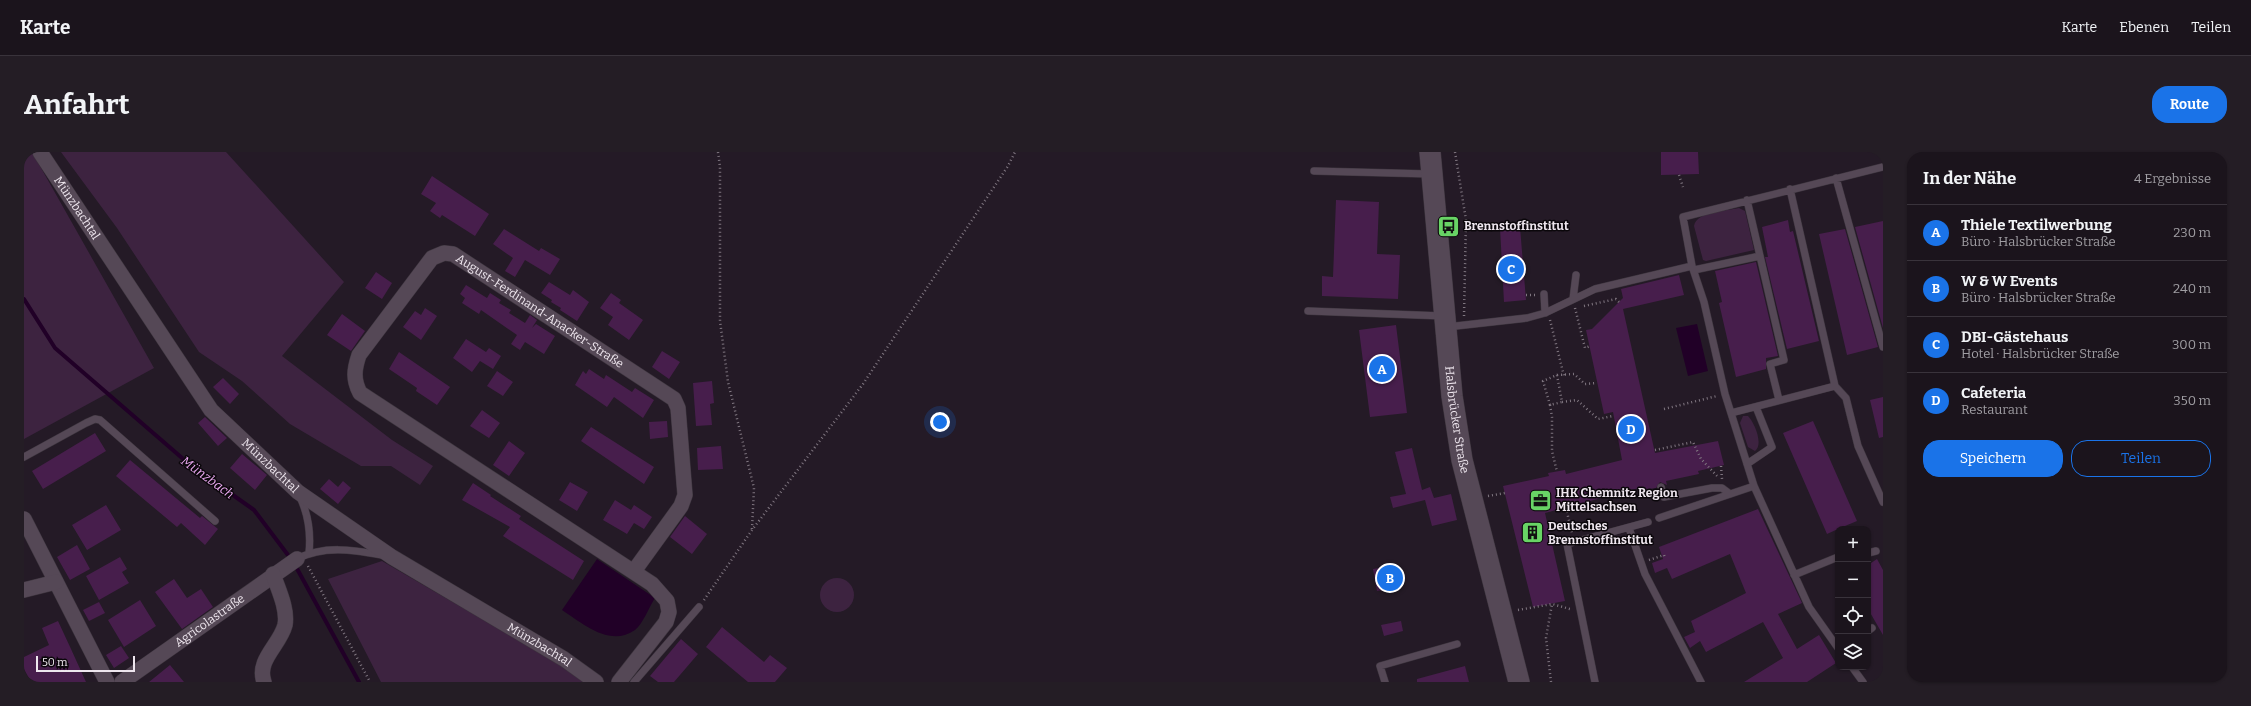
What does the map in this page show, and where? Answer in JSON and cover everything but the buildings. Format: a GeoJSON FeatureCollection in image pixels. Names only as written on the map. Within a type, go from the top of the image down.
{"type":"FeatureCollection","features":[{"type":"Feature","properties":{"kind":"main road","name":"Halsbrücker Straße"},"geometry":{"type":"LineString","coordinates":[[1430,152],[1451,322],[1452,396],[1462,460],[1518,682]]}},
{"type":"Feature","properties":{"kind":"street","name":"Münzbachtal"},"geometry":{"type":"LineString","coordinates":[[40,152],[211,410],[298,492],[392,557],[564,659],[596,682]]}},
{"type":"Feature","properties":{"kind":"street","name":"August-Ferdinand-Anacker-Straße"},"geometry":{"type":"LineString","coordinates":[[620,682],[666,622],[669,612],[667,601],[664,596],[652,584],[634,571],[540,512],[360,393],[354,378],[354,367],[359,355],[432,258],[444,253],[453,254],[674,399],[678,408],[685,495],[681,506],[634,571]]}},
{"type":"Feature","properties":{"kind":"street"},"geometry":{"type":"LineString","coordinates":[[24,519],[107,682]]}},
{"type":"Feature","properties":{"kind":"street","name":"Agricolastraße"},"geometry":{"type":"LineString","coordinates":[[122,682],[291,563]]}},
{"type":"Feature","properties":{"kind":"street"},"geometry":{"type":"LineString","coordinates":[[264,682],[262,678],[264,660],[277,643],[285,625],[285,611],[291,563]]}},
{"type":"Feature","properties":{"kind":"street"},"geometry":{"type":"LineString","coordinates":[[24,590],[56,582]]}},
{"type":"Feature","properties":{"kind":"lane"},"geometry":{"type":"LineString","coordinates":[[1835,644],[1809,607],[1754,486],[1725,394],[1693,268],[1683,217],[1883,167]]}},
{"type":"Feature","properties":{"kind":"lane"},"geometry":{"type":"LineString","coordinates":[[1314,171],[1432,174]]}},
{"type":"Feature","properties":{"kind":"lane"},"geometry":{"type":"LineString","coordinates":[[1836,178],[1883,347]]}},
{"type":"Feature","properties":{"kind":"lane"},"geometry":{"type":"LineString","coordinates":[[1790,190],[1835,386],[1846,398],[1858,446],[1880,492],[1883,502]]}},
{"type":"Feature","properties":{"kind":"lane"},"geometry":{"type":"LineString","coordinates":[[1747,200],[1784,360],[1770,364],[1779,400]]}},
{"type":"Feature","properties":{"kind":"lane"},"geometry":{"type":"LineString","coordinates":[[1308,311],[1451,322],[1527,318],[1545,313],[1595,289],[1693,268],[1760,256]]}},
{"type":"Feature","properties":{"kind":"lane"},"geometry":{"type":"LineString","coordinates":[[1573,299],[1576,275]]}},
{"type":"Feature","properties":{"kind":"lane"},"geometry":{"type":"LineString","coordinates":[[1544,294],[1545,313]]}},
{"type":"Feature","properties":{"kind":"lane"},"geometry":{"type":"LineString","coordinates":[[1731,413],[1835,386]]}},
{"type":"Feature","properties":{"kind":"lane"},"geometry":{"type":"LineString","coordinates":[[1747,464],[1772,447],[1756,407]]}},
{"type":"Feature","properties":{"kind":"lane"},"geometry":{"type":"LineString","coordinates":[[24,457],[94,419],[100,420],[215,521]]}},
{"type":"Feature","properties":{"kind":"lane"},"geometry":{"type":"LineString","coordinates":[[1660,518],[1754,486]]}},
{"type":"Feature","properties":{"kind":"lane"},"geometry":{"type":"LineString","coordinates":[[1661,487],[1664,497],[1712,488],[1722,488],[1730,494]]}},
{"type":"Feature","properties":{"kind":"lane"},"geometry":{"type":"LineString","coordinates":[[291,563],[311,534],[307,511],[298,492]]}},
{"type":"Feature","properties":{"kind":"lane"},"geometry":{"type":"LineString","coordinates":[[1595,682],[1567,544],[1648,522]]}},
{"type":"Feature","properties":{"kind":"lane"},"geometry":{"type":"LineString","coordinates":[[1629,528],[1641,563],[1668,622],[1701,682]]}},
{"type":"Feature","properties":{"kind":"lane"},"geometry":{"type":"LineString","coordinates":[[291,563],[337,549],[392,557]]}},
{"type":"Feature","properties":{"kind":"lane"},"geometry":{"type":"LineString","coordinates":[[1871,552],[1876,551]]}},
{"type":"Feature","properties":{"kind":"lane"},"geometry":{"type":"LineString","coordinates":[[1794,575],[1835,558]]}},
{"type":"Feature","properties":{"kind":"lane"},"geometry":{"type":"LineString","coordinates":[[634,682],[699,607]]}},
{"type":"Feature","properties":{"kind":"lane"},"geometry":{"type":"LineString","coordinates":[[1384,682],[1380,666],[1457,644]]}},
{"type":"Feature","properties":{"kind":"lane"},"geometry":{"type":"LineString","coordinates":[[1854,670],[1863,682]]}},
{"type":"Feature","properties":{"kind":"path"},"geometry":{"type":"LineString","coordinates":[[718,152],[720,167],[720,321],[728,382],[754,488],[752,530]]}},
{"type":"Feature","properties":{"kind":"path"},"geometry":{"type":"LineString","coordinates":[[699,607],[752,530],[863,384],[1008,166],[1015,152]]}},
{"type":"Feature","properties":{"kind":"path"},"geometry":{"type":"LineString","coordinates":[[1451,322],[1466,220],[1456,152]]}},
{"type":"Feature","properties":{"kind":"path"},"geometry":{"type":"LineString","coordinates":[[1679,175],[1683,188]]}},
{"type":"Feature","properties":{"kind":"path"},"geometry":{"type":"LineString","coordinates":[[1573,299],[1585,348],[1590,346]]}},
{"type":"Feature","properties":{"kind":"path"},"geometry":{"type":"LineString","coordinates":[[1575,308],[1616,299],[1619,302]]}},
{"type":"Feature","properties":{"kind":"path"},"geometry":{"type":"LineString","coordinates":[[1545,313],[1551,322],[1564,376]]}},
{"type":"Feature","properties":{"kind":"path"},"geometry":{"type":"LineString","coordinates":[[1557,472],[1552,451],[1552,418],[1550,405],[1543,382],[1557,375],[1564,376],[1574,374],[1585,384],[1597,383]]}},
{"type":"Feature","properties":{"kind":"path"},"geometry":{"type":"LineString","coordinates":[[1557,375],[1562,402]]}},
{"type":"Feature","properties":{"kind":"path"},"geometry":{"type":"LineString","coordinates":[[1664,409],[1725,394]]}},
{"type":"Feature","properties":{"kind":"path"},"geometry":{"type":"LineString","coordinates":[[1550,405],[1577,400],[1598,419],[1613,416]]}},
{"type":"Feature","properties":{"kind":"path"},"geometry":{"type":"LineString","coordinates":[[1655,450],[1693,442],[1701,459],[1722,482],[1721,466]]}},
{"type":"Feature","properties":{"kind":"path"},"geometry":{"type":"LineString","coordinates":[[1486,489],[1490,504]]}},
{"type":"Feature","properties":{"kind":"path"},"geometry":{"type":"LineString","coordinates":[[1488,496],[1505,493]]}},
{"type":"Feature","properties":{"kind":"path"},"geometry":{"type":"LineString","coordinates":[[1566,508],[1574,542]]}},
{"type":"Feature","properties":{"kind":"path"},"geometry":{"type":"LineString","coordinates":[[1641,563],[1664,555],[1665,558]]}},
{"type":"Feature","properties":{"kind":"path"},"geometry":{"type":"LineString","coordinates":[[291,563],[308,568],[370,682]]}},
{"type":"Feature","properties":{"kind":"path"},"geometry":{"type":"LineString","coordinates":[[1551,682],[1546,638],[1552,604]]}},
{"type":"Feature","properties":{"kind":"path"},"geometry":{"type":"LineString","coordinates":[[1516,611],[1552,604],[1570,609]]}},
{"type":"Feature","properties":{"kind":"shaded area"},"geometry":{"type":"Polygon","coordinates":[[[24,152],[32,152],[154,368],[24,439],[24,152]]]}},
{"type":"Feature","properties":{"kind":"shaded area"},"geometry":{"type":"Polygon","coordinates":[[[61,152],[226,152],[344,282],[282,356],[392,440],[433,466],[420,485],[391,466],[361,466],[290,424],[242,381],[199,352],[117,228],[61,152]]]}},
{"type":"Feature","properties":{"kind":"shaded area"},"geometry":{"type":"Polygon","coordinates":[[[1739,208],[1745,211],[1754,250],[1706,261],[1703,260],[1694,226],[1696,221],[1700,217],[1713,212],[1739,208]]]}},
{"type":"Feature","properties":{"kind":"shaded area"},"geometry":{"type":"Polygon","coordinates":[[[1697,324],[1708,371],[1688,376],[1676,328],[1697,324]]]}},
{"type":"Feature","properties":{"kind":"shaded area"},"geometry":{"type":"Polygon","coordinates":[[[1743,416],[1748,416],[1757,433],[1759,443],[1758,448],[1755,451],[1748,447],[1740,423],[1743,416]]]}},
{"type":"Feature","properties":{"kind":"shaded area"},"geometry":{"type":"Polygon","coordinates":[[[597,559],[655,598],[638,627],[626,635],[606,635],[597,632],[562,610],[597,559]]]}},
{"type":"Feature","properties":{"kind":"shaded area"},"geometry":{"type":"Polygon","coordinates":[[[382,561],[570,670],[586,682],[381,682],[328,579],[382,561]]]}},
{"type":"Feature","properties":{"kind":"shaded area"},"geometry":{"type":"Polygon","coordinates":[[[837,578],[849,583],[854,595],[849,607],[837,612],[825,607],[820,595],[825,583],[837,578]]]}},
{"type":"Feature","properties":{"kind":"waterway","name":"Münzbach"},"geometry":{"type":"LineString","coordinates":[[24,299],[55,348],[189,464],[254,510],[291,559]]}},
{"type":"Feature","properties":{"kind":"waterway","name":"Münzbach"},"geometry":{"type":"LineString","coordinates":[[295,565],[359,682]]}},
{"type":"Feature","properties":{"kind":"place","name":"Brennstoffinstitut"},"geometry":{"type":"Point","coordinates":[1449,226]}},
{"type":"Feature","properties":{"kind":"place","name":"DBI-Gästehaus"},"geometry":{"type":"Point","coordinates":[1511,269]}},
{"type":"Feature","properties":{"kind":"place","name":"Thiele Textilwerbung"},"geometry":{"type":"Point","coordinates":[1382,369]}},
{"type":"Feature","properties":{"kind":"place","name":"Cafeteria"},"geometry":{"type":"Point","coordinates":[1631,429]}},
{"type":"Feature","properties":{"kind":"place","name":"IHK Chemnitz Region Mittelsachsen"},"geometry":{"type":"Point","coordinates":[1541,500]}},
{"type":"Feature","properties":{"kind":"place","name":"Deutsches Brennstoffinstitut"},"geometry":{"type":"Point","coordinates":[1532,533]}},
{"type":"Feature","properties":{"kind":"place","name":"W & W Events"},"geometry":{"type":"Point","coordinates":[1390,578]}}]}
